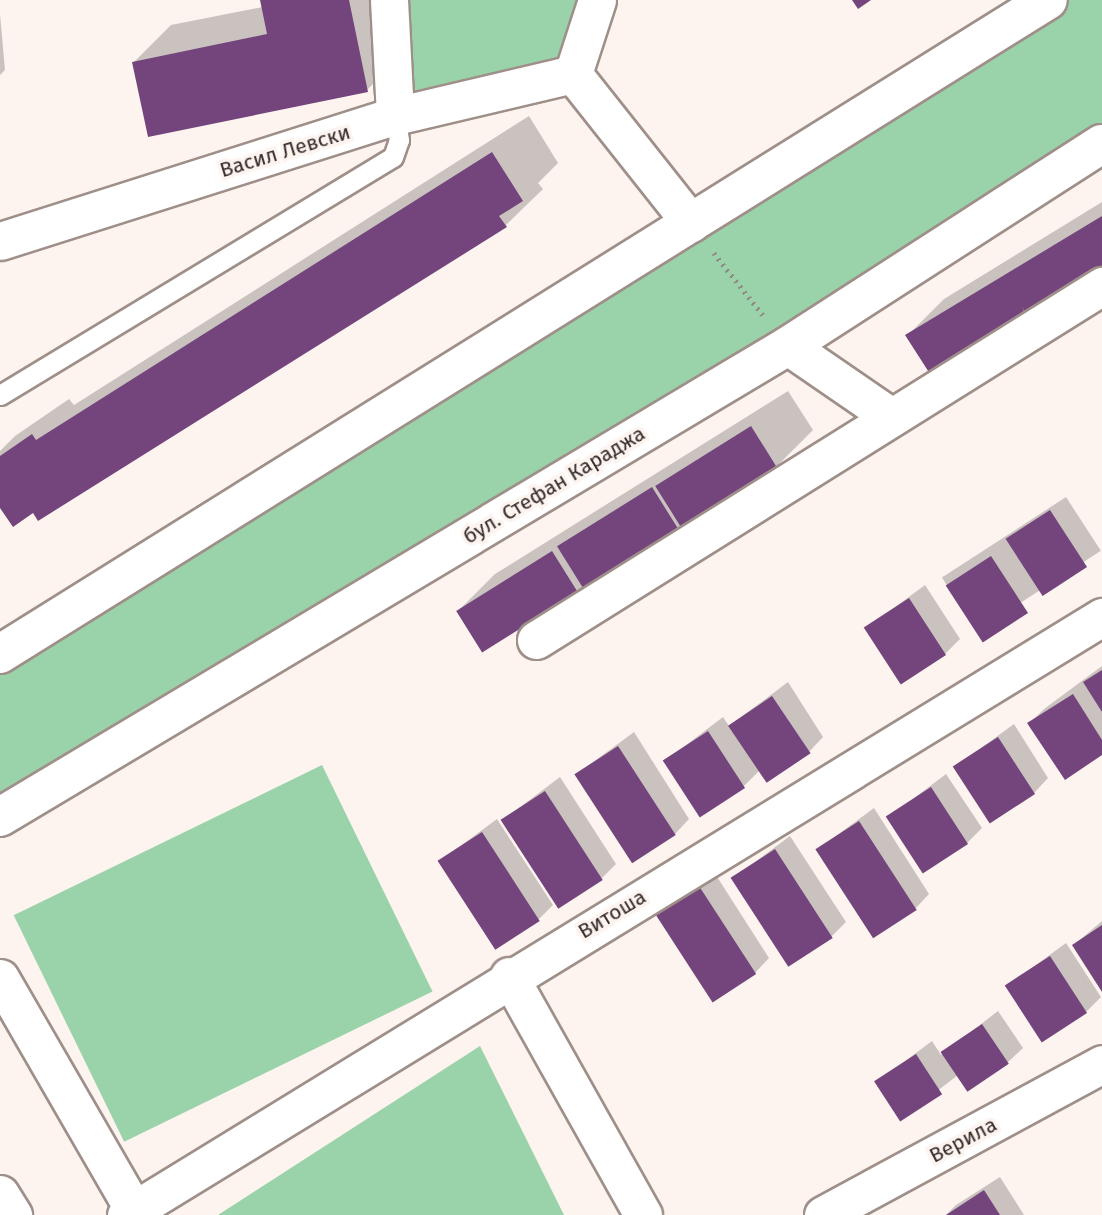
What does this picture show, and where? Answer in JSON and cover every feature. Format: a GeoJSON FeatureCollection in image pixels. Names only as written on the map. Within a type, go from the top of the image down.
{"type":"FeatureCollection","features":[{"type":"Feature","properties":{"kind":"street"},"geometry":{"type":"LineString","coordinates":[[389,0],[396,116]]}},
{"type":"Feature","properties":{"kind":"street"},"geometry":{"type":"LineString","coordinates":[[597,0],[573,74],[691,223]]}},
{"type":"Feature","properties":{"kind":"street"},"geometry":{"type":"LineString","coordinates":[[0,654],[1048,0]]}},
{"type":"Feature","properties":{"kind":"street","name":"Васил Левски"},"geometry":{"type":"LineString","coordinates":[[0,241],[396,116],[573,74]]}},
{"type":"Feature","properties":{"kind":"street","name":"бул. Стефан Караджа"},"geometry":{"type":"LineString","coordinates":[[0,817],[788,346],[1102,144]]}},
{"type":"Feature","properties":{"kind":"street"},"geometry":{"type":"LineString","coordinates":[[536,640],[890,416],[1102,286]]}},
{"type":"Feature","properties":{"kind":"street"},"geometry":{"type":"LineString","coordinates":[[788,346],[890,416]]}},
{"type":"Feature","properties":{"kind":"street","name":"Витоша"},"geometry":{"type":"LineString","coordinates":[[132,1213],[509,976],[1102,617]]}},
{"type":"Feature","properties":{"kind":"street"},"geometry":{"type":"LineString","coordinates":[[509,976],[643,1215]]}},
{"type":"Feature","properties":{"kind":"street"},"geometry":{"type":"LineString","coordinates":[[0,978],[132,1213]]}},
{"type":"Feature","properties":{"kind":"street","name":"Верила"},"geometry":{"type":"LineString","coordinates":[[823,1215],[1102,1064]]}},
{"type":"Feature","properties":{"kind":"street"},"geometry":{"type":"LineString","coordinates":[[0,1194],[13,1215]]}},
{"type":"Feature","properties":{"kind":"lane"},"geometry":{"type":"LineString","coordinates":[[0,395],[393,157],[399,139],[396,116]]}},
{"type":"Feature","properties":{"kind":"path"},"geometry":{"type":"LineString","coordinates":[[691,223],[788,346]]}},
{"type":"Feature","properties":{"kind":"green space"},"geometry":{"type":"Polygon","coordinates":[[[389,0],[597,0],[573,74],[395,116],[389,0]]]}},
{"type":"Feature","properties":{"kind":"green space"},"geometry":{"type":"Polygon","coordinates":[[[1049,0],[1102,0],[1102,144],[0,817],[0,654],[1049,0]]]}},
{"type":"Feature","properties":{"kind":"green space"},"geometry":{"type":"Polygon","coordinates":[[[322,765],[432,991],[124,1142],[14,915],[322,765]]]}},
{"type":"Feature","properties":{"kind":"green space"},"geometry":{"type":"Polygon","coordinates":[[[480,1046],[564,1215],[218,1215],[480,1046]]]}},
{"type":"Feature","properties":{"kind":"building"},"geometry":{"type":"Polygon","coordinates":[[[260,0],[349,0],[368,92],[148,137],[132,62],[267,34],[260,0]]]}},
{"type":"Feature","properties":{"kind":"building"},"geometry":{"type":"Polygon","coordinates":[[[852,0],[871,0],[858,9],[852,0]]]}},
{"type":"Feature","properties":{"kind":"building"},"geometry":{"type":"Polygon","coordinates":[[[492,152],[523,201],[499,216],[507,227],[38,521],[33,513],[13,527],[0,508],[0,456],[32,434],[36,440],[492,152]]]}},
{"type":"Feature","properties":{"kind":"building"},"geometry":{"type":"Polygon","coordinates":[[[1102,216],[1102,275],[1030,320],[1022,307],[1027,317],[932,377],[905,335],[1102,216]]]}},
{"type":"Feature","properties":{"kind":"building"},"geometry":{"type":"Polygon","coordinates":[[[751,426],[777,468],[681,527],[655,486],[751,426]]]}},
{"type":"Feature","properties":{"kind":"building"},"geometry":{"type":"Polygon","coordinates":[[[652,487],[678,529],[583,588],[557,546],[652,487]]]}},
{"type":"Feature","properties":{"kind":"building"},"geometry":{"type":"Polygon","coordinates":[[[1050,510],[1087,567],[1043,596],[1006,539],[1050,510]]]}},
{"type":"Feature","properties":{"kind":"building"},"geometry":{"type":"Polygon","coordinates":[[[552,551],[578,593],[482,652],[456,611],[552,551]]]}},
{"type":"Feature","properties":{"kind":"building"},"geometry":{"type":"Polygon","coordinates":[[[991,556],[1028,613],[983,642],[946,585],[991,556]]]}},
{"type":"Feature","properties":{"kind":"building"},"geometry":{"type":"Polygon","coordinates":[[[909,598],[946,655],[901,684],[864,627],[909,598]]]}},
{"type":"Feature","properties":{"kind":"building"},"geometry":{"type":"Polygon","coordinates":[[[1102,670],[1102,712],[1083,682],[1102,670]]]}},
{"type":"Feature","properties":{"kind":"building"},"geometry":{"type":"Polygon","coordinates":[[[1073,694],[1102,740],[1102,755],[1065,780],[1027,723],[1073,694]]]}},
{"type":"Feature","properties":{"kind":"building"},"geometry":{"type":"Polygon","coordinates":[[[772,696],[811,753],[767,783],[728,726],[772,696]]]}},
{"type":"Feature","properties":{"kind":"building"},"geometry":{"type":"Polygon","coordinates":[[[708,731],[745,788],[700,817],[663,760],[708,731]]]}},
{"type":"Feature","properties":{"kind":"building"},"geometry":{"type":"Polygon","coordinates":[[[998,737],[1035,794],[990,823],[953,766],[998,737]]]}},
{"type":"Feature","properties":{"kind":"building"},"geometry":{"type":"Polygon","coordinates":[[[618,746],[676,835],[632,863],[574,774],[618,746]]]}},
{"type":"Feature","properties":{"kind":"building"},"geometry":{"type":"Polygon","coordinates":[[[931,787],[968,844],[923,873],[886,816],[931,787]]]}},
{"type":"Feature","properties":{"kind":"building"},"geometry":{"type":"Polygon","coordinates":[[[545,791],[603,880],[558,909],[501,820],[545,791]]]}},
{"type":"Feature","properties":{"kind":"building"},"geometry":{"type":"Polygon","coordinates":[[[859,821],[917,910],[873,938],[815,849],[859,821]]]}},
{"type":"Feature","properties":{"kind":"building"},"geometry":{"type":"Polygon","coordinates":[[[482,832],[540,921],[495,950],[438,861],[482,832]]]}},
{"type":"Feature","properties":{"kind":"building"},"geometry":{"type":"Polygon","coordinates":[[[775,849],[833,938],[788,967],[731,878],[775,849]]]}},
{"type":"Feature","properties":{"kind":"building"},"geometry":{"type":"Polygon","coordinates":[[[699,886],[756,974],[713,1002],[655,914],[699,886]]]}},
{"type":"Feature","properties":{"kind":"building"},"geometry":{"type":"Polygon","coordinates":[[[1102,925],[1102,992],[1072,945],[1102,925]]]}},
{"type":"Feature","properties":{"kind":"building"},"geometry":{"type":"Polygon","coordinates":[[[1050,956],[1087,1013],[1042,1042],[1005,985],[1050,956]]]}},
{"type":"Feature","properties":{"kind":"building"},"geometry":{"type":"Polygon","coordinates":[[[982,1024],[1009,1064],[967,1092],[941,1052],[982,1024]]]}},
{"type":"Feature","properties":{"kind":"building"},"geometry":{"type":"Polygon","coordinates":[[[916,1054],[942,1094],[900,1121],[874,1081],[916,1054]]]}},
{"type":"Feature","properties":{"kind":"building"},"geometry":{"type":"Polygon","coordinates":[[[984,1190],[1000,1215],[946,1215],[984,1190]]]}}]}
